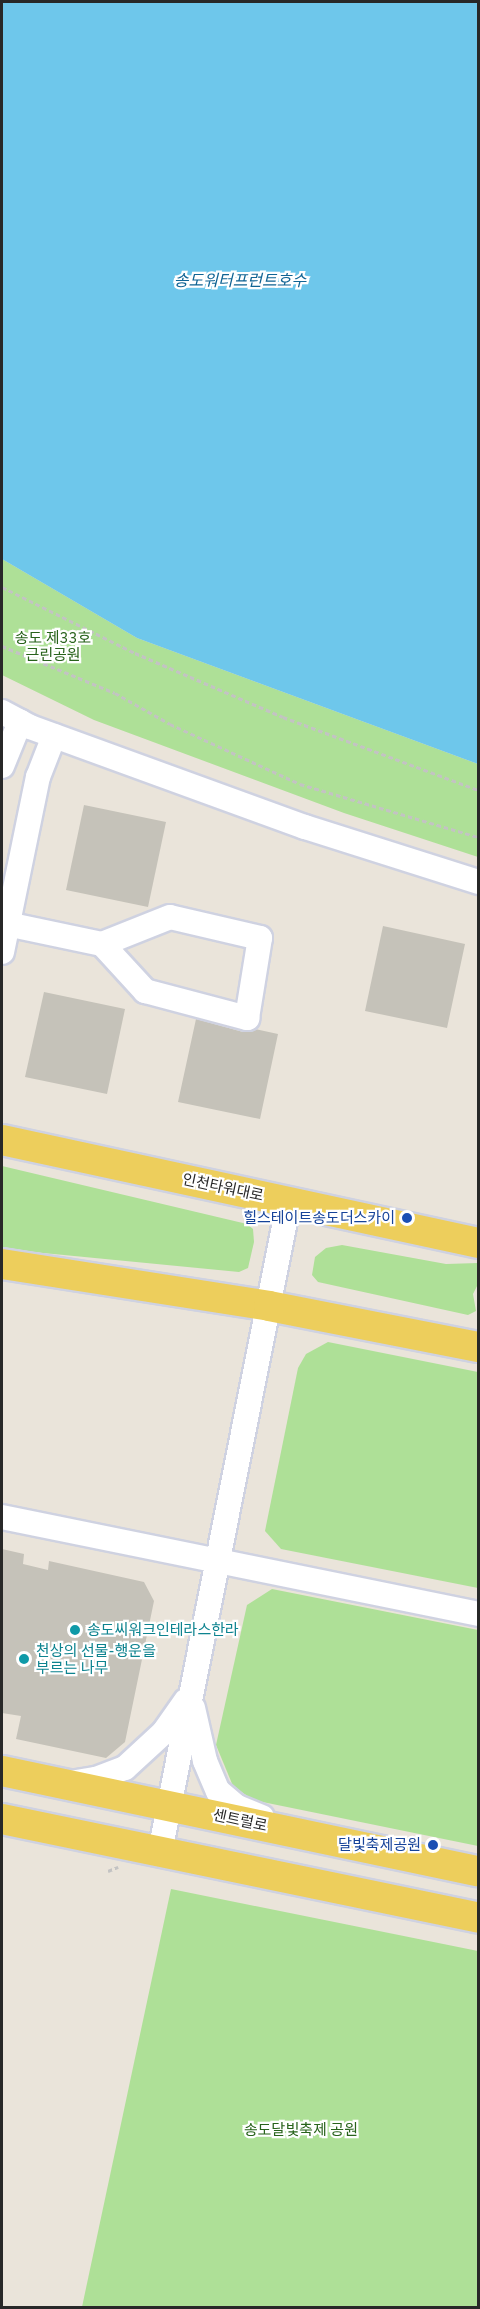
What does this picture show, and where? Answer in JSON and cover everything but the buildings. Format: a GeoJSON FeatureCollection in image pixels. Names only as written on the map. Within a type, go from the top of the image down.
{"type":"FeatureCollection","features":[{"type":"Feature","properties":{"kind":"main road","name":"인천타워대로"},"geometry":{"type":"LineString","coordinates":[[5,1140],[478,1243]]}},
{"type":"Feature","properties":{"kind":"main road"},"geometry":{"type":"LineString","coordinates":[[2,1264],[269,1306],[478,1347]]}},
{"type":"Feature","properties":{"kind":"main road","name":"센트럴로"},"geometry":{"type":"LineString","coordinates":[[2,1771],[478,1871]]}},
{"type":"Feature","properties":{"kind":"main road"},"geometry":{"type":"LineString","coordinates":[[2,1819],[478,1918]]}},
{"type":"Feature","properties":{"kind":"street"},"geometry":{"type":"LineString","coordinates":[[2,766],[11,717],[54,736],[305,827],[478,882]]}},
{"type":"Feature","properties":{"kind":"street"},"geometry":{"type":"LineString","coordinates":[[2,952],[4,923],[38,777],[54,736]]}},
{"type":"Feature","properties":{"kind":"street"},"geometry":{"type":"LineString","coordinates":[[4,923],[102,944],[170,917],[260,938],[248,1018],[145,991],[102,944]]}},
{"type":"Feature","properties":{"kind":"street"},"geometry":{"type":"LineString","coordinates":[[160,1852],[289,1201]]}},
{"type":"Feature","properties":{"kind":"street"},"geometry":{"type":"LineString","coordinates":[[2,1517],[478,1614]]}},
{"type":"Feature","properties":{"kind":"street"},"geometry":{"type":"LineString","coordinates":[[56,1782],[77,1783],[125,1768],[171,1724],[194,1681]]}},
{"type":"Feature","properties":{"kind":"street"},"geometry":{"type":"LineString","coordinates":[[194,1681],[195,1724],[205,1761],[218,1791],[237,1807],[309,1835]]}},
{"type":"Feature","properties":{"kind":"path"},"geometry":{"type":"LineString","coordinates":[[2,587],[135,653],[272,712],[478,790]]}},
{"type":"Feature","properties":{"kind":"path"},"geometry":{"type":"LineString","coordinates":[[2,646],[115,693],[170,724],[300,784],[478,837]]}},
{"type":"Feature","properties":{"kind":"path"},"geometry":{"type":"LineString","coordinates":[[108,1870],[117,1867],[128,1870]]}},
{"type":"Feature","properties":{"kind":"green space","name":"송도 제33호 근린공원"},"geometry":{"type":"Polygon","coordinates":[[[2,559],[137,638],[478,764],[478,857],[344,813],[94,720],[2,675],[2,559]]]}},
{"type":"Feature","properties":{"kind":"green space"},"geometry":{"type":"Polygon","coordinates":[[[2,1166],[247,1224],[253,1229],[254,1242],[248,1268],[239,1272],[2,1249],[2,1166]]]}},
{"type":"Feature","properties":{"kind":"green space"},"geometry":{"type":"Polygon","coordinates":[[[342,1245],[446,1264],[478,1263],[478,1284],[473,1294],[476,1311],[468,1315],[318,1282],[312,1275],[315,1257],[326,1248],[342,1245]]]}},
{"type":"Feature","properties":{"kind":"green space"},"geometry":{"type":"Polygon","coordinates":[[[328,1342],[478,1372],[478,1588],[281,1549],[265,1531],[298,1368],[306,1354],[328,1342]]]}},
{"type":"Feature","properties":{"kind":"green space"},"geometry":{"type":"Polygon","coordinates":[[[272,1589],[478,1630],[478,1846],[253,1800],[233,1786],[216,1745],[247,1605],[272,1589]]]}},
{"type":"Feature","properties":{"kind":"green space","name":"송도달빛축제 공원"},"geometry":{"type":"Polygon","coordinates":[[[171,1889],[478,1951],[478,2307],[82,2307],[171,1889]]]}},
{"type":"Feature","properties":{"kind":"water","name":"송도워터프런트호수"},"geometry":{"type":"Polygon","coordinates":[[[2,2],[478,2],[478,764],[137,638],[2,559],[2,2]]]}},
{"type":"Feature","properties":{"kind":"place","name":"힐스테이트송도더스카이"},"geometry":{"type":"Point","coordinates":[407,1218]}},
{"type":"Feature","properties":{"kind":"place","name":"송도씨워크인테라스한라"},"geometry":{"type":"Point","coordinates":[75,1630]}},
{"type":"Feature","properties":{"kind":"place","name":"천상의 선물-행운을 부르는 나무"},"geometry":{"type":"Point","coordinates":[24,1659]}},
{"type":"Feature","properties":{"kind":"place","name":"달빛축제공원"},"geometry":{"type":"Point","coordinates":[433,1845]}}]}
